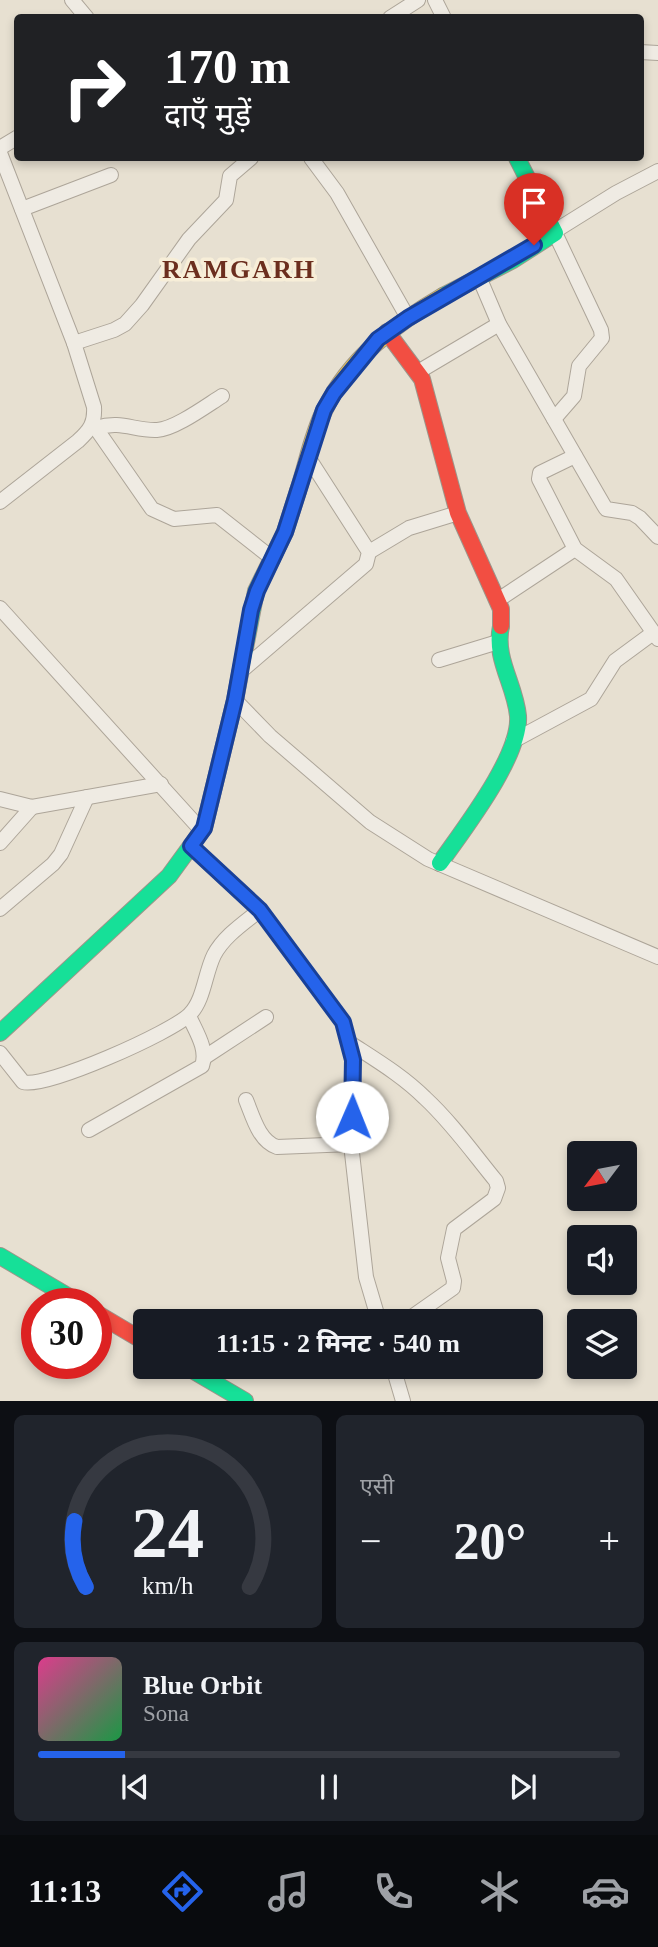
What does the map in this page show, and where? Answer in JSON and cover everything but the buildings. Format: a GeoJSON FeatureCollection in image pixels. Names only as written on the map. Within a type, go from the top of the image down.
{"type":"FeatureCollection","features":[{"type":"Feature","properties":{"kind":"street"},"geometry":{"type":"LineString","coordinates":[[72,0],[84,14]]}},
{"type":"Feature","properties":{"kind":"street"},"geometry":{"type":"LineString","coordinates":[[396,14],[418,0]]}},
{"type":"Feature","properties":{"kind":"street"},"geometry":{"type":"LineString","coordinates":[[14,139],[0,150],[74,342],[93,407],[95,426],[152,509],[174,519],[217,515],[273,559]]}},
{"type":"Feature","properties":{"kind":"street"},"geometry":{"type":"LineString","coordinates":[[74,342],[125,324],[189,239],[226,200],[230,176],[248,161]]}},
{"type":"Feature","properties":{"kind":"street"},"geometry":{"type":"LineString","coordinates":[[314,161],[337,193],[408,318]]}},
{"type":"Feature","properties":{"kind":"street"},"geometry":{"type":"LineString","coordinates":[[519,161],[601,330],[602,338],[579,366],[574,396],[554,419]]}},
{"type":"Feature","properties":{"kind":"street"},"geometry":{"type":"LineString","coordinates":[[0,1033],[169,876],[203,829],[233,704],[251,610],[285,532],[318,424],[334,393],[378,339],[387,332],[555,232],[616,192],[658,171]]}},
{"type":"Feature","properties":{"kind":"street"},"geometry":{"type":"LineString","coordinates":[[22,209],[111,175]]}},
{"type":"Feature","properties":{"kind":"street"},"geometry":{"type":"LineString","coordinates":[[479,277],[499,324],[606,509],[640,517],[658,537]]}},
{"type":"Feature","properties":{"kind":"street"},"geometry":{"type":"LineString","coordinates":[[418,372],[499,324]]}},
{"type":"Feature","properties":{"kind":"street"},"geometry":{"type":"LineString","coordinates":[[387,332],[418,372],[458,513],[498,600],[503,617],[498,642],[518,718],[513,741],[489,792],[440,863]]}},
{"type":"Feature","properties":{"kind":"street"},"geometry":{"type":"LineString","coordinates":[[0,502],[95,426],[123,424],[157,430],[170,426],[222,396]]}},
{"type":"Feature","properties":{"kind":"street"},"geometry":{"type":"LineString","coordinates":[[513,741],[590,699],[615,661],[655,636],[616,579],[575,549],[539,477],[540,473],[575,456]]}},
{"type":"Feature","properties":{"kind":"street"},"geometry":{"type":"LineString","coordinates":[[308,457],[369,552]]}},
{"type":"Feature","properties":{"kind":"street"},"geometry":{"type":"LineString","coordinates":[[240,672],[360,572],[366,564],[369,552],[409,528],[458,513]]}},
{"type":"Feature","properties":{"kind":"street"},"geometry":{"type":"LineString","coordinates":[[498,600],[575,549]]}},
{"type":"Feature","properties":{"kind":"street"},"geometry":{"type":"LineString","coordinates":[[0,608],[203,829]]}},
{"type":"Feature","properties":{"kind":"street"},"geometry":{"type":"LineString","coordinates":[[439,660],[498,642]]}},
{"type":"Feature","properties":{"kind":"street"},"geometry":{"type":"LineString","coordinates":[[233,704],[370,822],[429,859],[657,955]]}},
{"type":"Feature","properties":{"kind":"street"},"geometry":{"type":"LineString","coordinates":[[0,799],[32,807],[161,784]]}},
{"type":"Feature","properties":{"kind":"street"},"geometry":{"type":"LineString","coordinates":[[0,909],[61,854],[88,797]]}},
{"type":"Feature","properties":{"kind":"street"},"geometry":{"type":"LineString","coordinates":[[0,843],[32,807]]}},
{"type":"Feature","properties":{"kind":"street"},"geometry":{"type":"LineString","coordinates":[[191,846],[260,910],[343,1022],[351,1043],[353,1060],[351,1144],[366,1277],[375,1309]]}},
{"type":"Feature","properties":{"kind":"street"},"geometry":{"type":"LineString","coordinates":[[0,1053],[23,1082],[37,1083],[121,1052],[189,1016],[218,949],[260,910]]}},
{"type":"Feature","properties":{"kind":"street"},"geometry":{"type":"LineString","coordinates":[[189,1016],[205,1057]]}},
{"type":"Feature","properties":{"kind":"street"},"geometry":{"type":"LineString","coordinates":[[89,1130],[198,1070],[205,1057],[267,1017]]}},
{"type":"Feature","properties":{"kind":"street"},"geometry":{"type":"LineString","coordinates":[[351,1043],[400,1076],[425,1097],[496,1181],[498,1188],[494,1199],[454,1229],[448,1258],[454,1280],[453,1288],[423,1309]]}},
{"type":"Feature","properties":{"kind":"street"},"geometry":{"type":"LineString","coordinates":[[246,1100],[261,1135],[269,1144],[277,1147],[351,1144]]}},
{"type":"Feature","properties":{"kind":"street"},"geometry":{"type":"LineString","coordinates":[[2,1261],[51,1288]]}},
{"type":"Feature","properties":{"kind":"street"},"geometry":{"type":"LineString","coordinates":[[112,1322],[133,1335]]}},
{"type":"Feature","properties":{"kind":"street"},"geometry":{"type":"LineString","coordinates":[[207,1379],[244,1401]]}},
{"type":"Feature","properties":{"kind":"street"},"geometry":{"type":"LineString","coordinates":[[396,1379],[402,1401]]}},
{"type":"Feature","properties":{"kind":"traffic: fast"},"geometry":{"type":"LineString","coordinates":[[443,296],[513,260],[555,233],[519,161]]}},
{"type":"Feature","properties":{"kind":"traffic: fast"},"geometry":{"type":"LineString","coordinates":[[0,1033],[169,876],[204,828],[235,700],[256,591],[285,532],[298,491]]}},
{"type":"Feature","properties":{"kind":"traffic: fast"},"geometry":{"type":"LineString","coordinates":[[440,863],[489,792],[501,771],[516,732],[518,716],[500,649],[501,626]]}},
{"type":"Feature","properties":{"kind":"traffic: fast"},"geometry":{"type":"LineString","coordinates":[[0,1256],[54,1288]]}},
{"type":"Feature","properties":{"kind":"traffic: fast"},"geometry":{"type":"LineString","coordinates":[[207,1379],[245,1401]]}},
{"type":"Feature","properties":{"kind":"traffic: slow"},"geometry":{"type":"LineString","coordinates":[[298,491],[320,419],[347,374],[375,344],[408,318],[443,296]]}},
{"type":"Feature","properties":{"kind":"traffic: jam"},"geometry":{"type":"LineString","coordinates":[[387,332],[422,379],[458,513],[501,609],[501,626]]}},
{"type":"Feature","properties":{"kind":"traffic: jam"},"geometry":{"type":"LineString","coordinates":[[112,1322],[133,1335]]}},
{"type":"Feature","properties":{"kind":"district","name":"RAMGARH"},"geometry":{"type":"Point","coordinates":[239,269]}},
{"type":"Feature","properties":{"kind":"route"},"geometry":{"type":"LineString","coordinates":[[352,1117],[353,1060],[351,1043],[343,1022],[260,910],[191,846],[204,828],[235,700],[251,610],[285,532],[324,410],[334,393],[378,339],[408,318],[534,245]]}}]}
